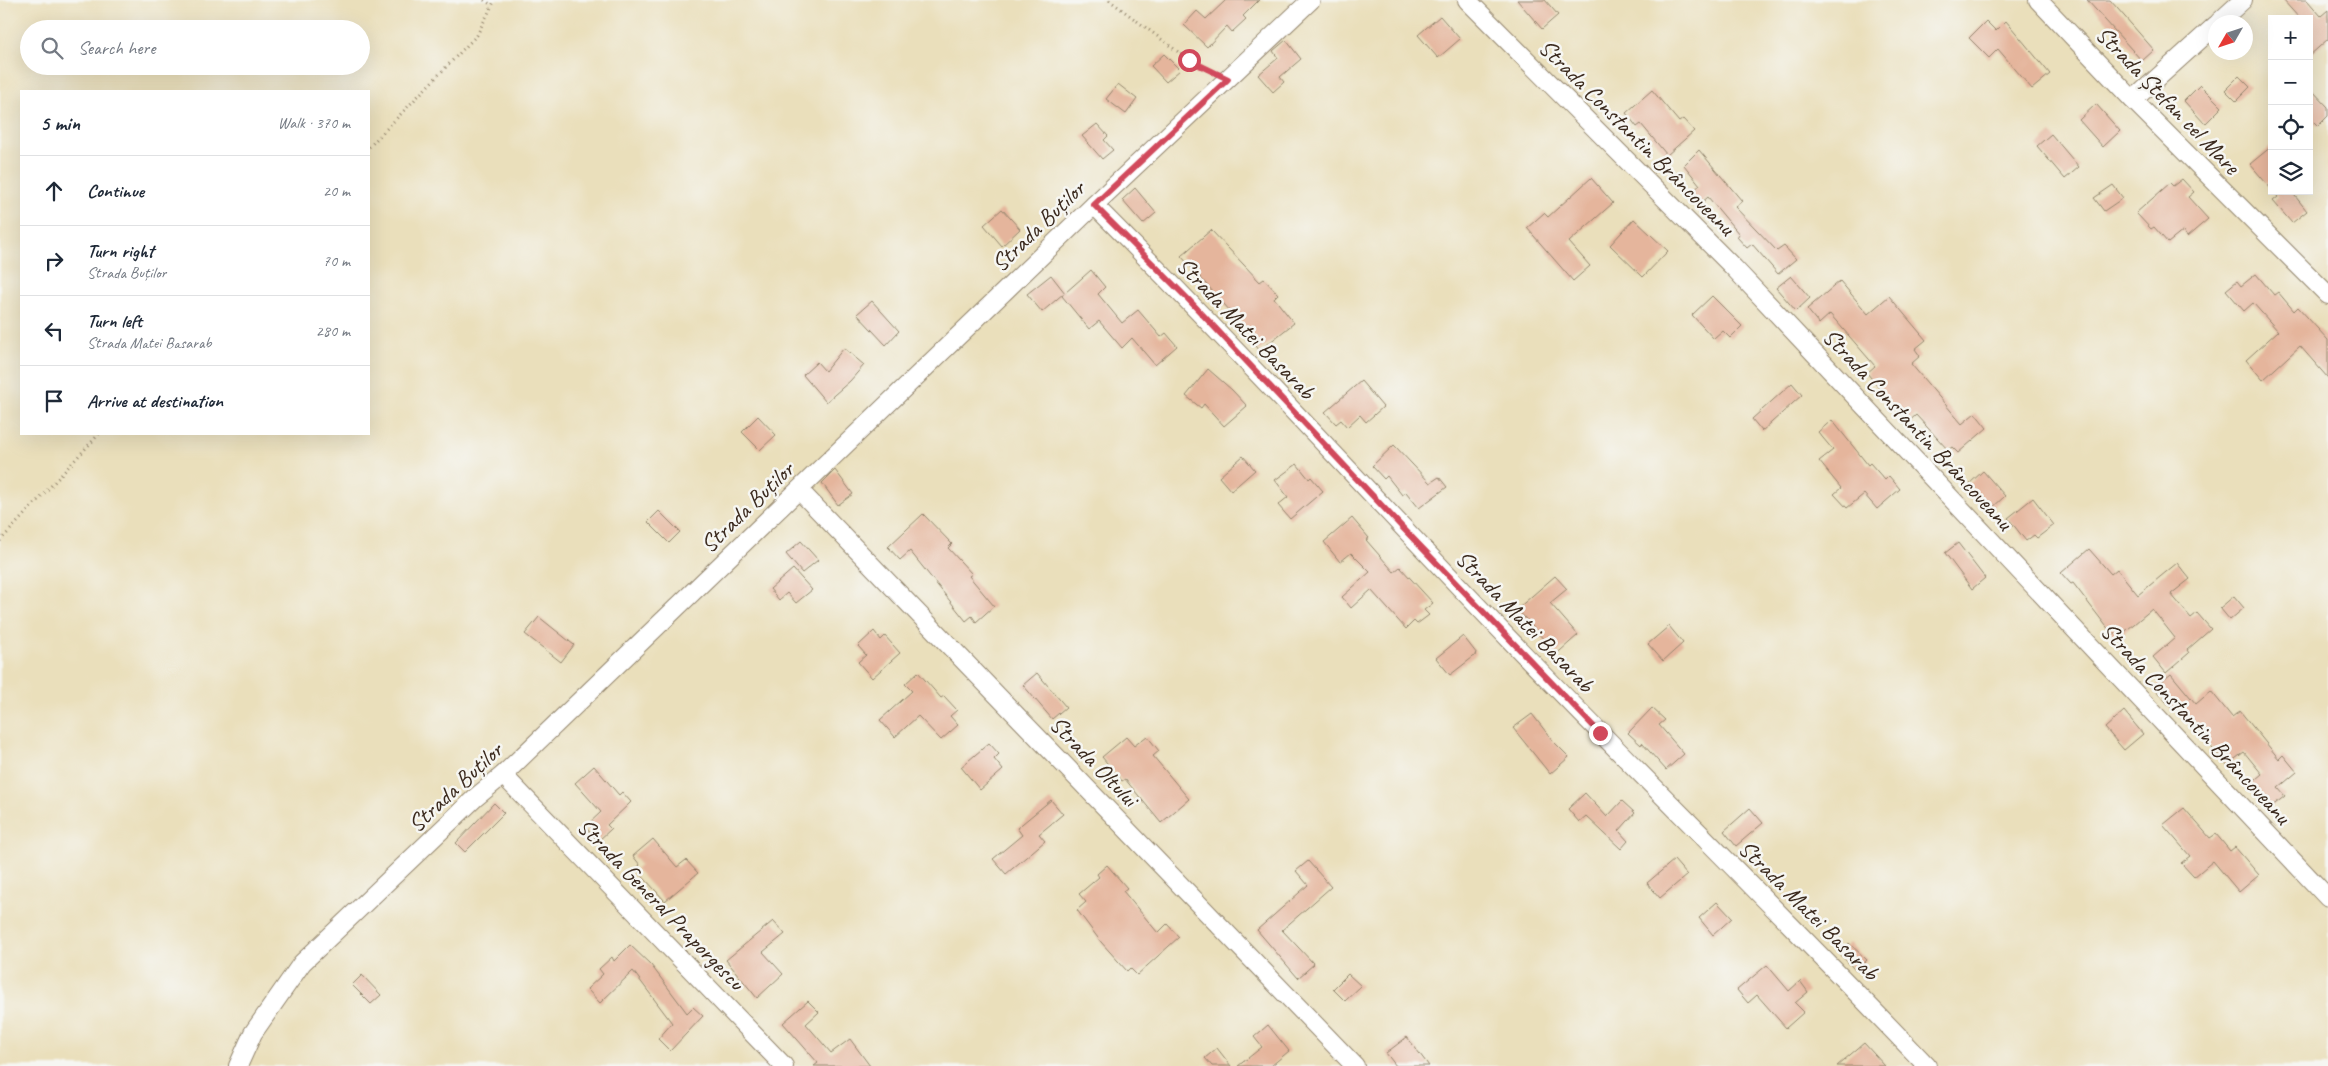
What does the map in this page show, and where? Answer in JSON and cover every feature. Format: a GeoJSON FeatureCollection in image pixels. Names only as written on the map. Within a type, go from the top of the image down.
{"type":"FeatureCollection","features":[{"type":"Feature","properties":{"kind":"street","name":"Strada Buților"},"geometry":{"type":"LineString","coordinates":[[238,1066],[253,1033],[302,963],[475,798],[503,775],[1094,205],[1311,0]]}},
{"type":"Feature","properties":{"kind":"street","name":"Strada Constantin Brâncoveanu"},"geometry":{"type":"LineString","coordinates":[[1467,0],[1734,268],[2328,898]]}},
{"type":"Feature","properties":{"kind":"street","name":"Strada Ștefan cel Mare"},"geometry":{"type":"LineString","coordinates":[[2038,0],[2133,100],[2328,295]]}},
{"type":"Feature","properties":{"kind":"street"},"geometry":{"type":"LineString","coordinates":[[2226,15],[2243,0]]}},
{"type":"Feature","properties":{"kind":"street"},"geometry":{"type":"LineString","coordinates":[[2133,100],[2208,32]]}},
{"type":"Feature","properties":{"kind":"street","name":"Strada Matei Basarab"},"geometry":{"type":"LineString","coordinates":[[1094,205],[1188,299],[1401,526],[1600,733],[1927,1066]]}},
{"type":"Feature","properties":{"kind":"street","name":"Strada Oltului"},"geometry":{"type":"LineString","coordinates":[[799,490],[1354,1066]]}},
{"type":"Feature","properties":{"kind":"street","name":"Strada General Praporgescu"},"geometry":{"type":"LineString","coordinates":[[503,775],[784,1066]]}},
{"type":"Feature","properties":{"kind":"path"},"geometry":{"type":"LineString","coordinates":[[484,0],[492,6]]}},
{"type":"Feature","properties":{"kind":"path"},"geometry":{"type":"LineString","coordinates":[[370,146],[477,35],[495,0]]}},
{"type":"Feature","properties":{"kind":"path"},"geometry":{"type":"LineString","coordinates":[[1109,0],[1189,60],[1228,79]]}},
{"type":"Feature","properties":{"kind":"path"},"geometry":{"type":"LineString","coordinates":[[0,541],[98,435]]}},
{"type":"Feature","properties":{"kind":"building"},"geometry":{"type":"Polygon","coordinates":[[[1226,0],[1259,0],[1243,16],[1246,19],[1232,32],[1227,26],[1207,47],[1184,25],[1197,11],[1206,19],[1226,0]]]}},
{"type":"Feature","properties":{"kind":"building"},"geometry":{"type":"Polygon","coordinates":[[[1517,0],[1545,0],[1558,15],[1542,29],[1517,0]]]}},
{"type":"Feature","properties":{"kind":"building"},"geometry":{"type":"Polygon","coordinates":[[[2087,0],[2110,0],[2154,50],[2142,61],[2087,0]]]}},
{"type":"Feature","properties":{"kind":"building"},"geometry":{"type":"Polygon","coordinates":[[[2283,0],[2307,0],[2321,16],[2328,10],[2328,39],[2313,52],[2313,15],[2296,15],[2283,0]]]}},
{"type":"Feature","properties":{"kind":"building"},"geometry":{"type":"Polygon","coordinates":[[[1440,16],[1460,39],[1438,58],[1418,35],[1440,16]]]}},
{"type":"Feature","properties":{"kind":"building"},"geometry":{"type":"Polygon","coordinates":[[[1986,21],[1996,31],[2006,21],[2050,74],[2032,89],[1998,49],[1989,58],[1969,38],[1986,21]]]}},
{"type":"Feature","properties":{"kind":"building"},"geometry":{"type":"Polygon","coordinates":[[[1286,40],[1301,59],[1280,77],[1284,82],[1273,92],[1258,75],[1278,58],[1273,51],[1286,40]]]}},
{"type":"Feature","properties":{"kind":"building"},"geometry":{"type":"Polygon","coordinates":[[[1164,54],[1180,70],[1166,82],[1151,66],[1164,54]]]}},
{"type":"Feature","properties":{"kind":"building"},"geometry":{"type":"Polygon","coordinates":[[[2239,76],[2250,87],[2236,101],[2225,90],[2239,76]]]}},
{"type":"Feature","properties":{"kind":"building"},"geometry":{"type":"Polygon","coordinates":[[[1118,84],[1137,99],[1126,114],[1106,99],[1118,84]]]}},
{"type":"Feature","properties":{"kind":"building"},"geometry":{"type":"Polygon","coordinates":[[[2200,85],[2222,107],[2205,124],[2184,101],[2200,85]]]}},
{"type":"Feature","properties":{"kind":"building"},"geometry":{"type":"Polygon","coordinates":[[[1652,90],[1679,122],[1683,119],[1694,131],[1667,155],[1641,124],[1637,127],[1626,113],[1652,90]]]}},
{"type":"Feature","properties":{"kind":"building"},"geometry":{"type":"Polygon","coordinates":[[[2313,91],[2328,107],[2328,116],[2318,126],[2313,121],[2313,91]]]}},
{"type":"Feature","properties":{"kind":"building"},"geometry":{"type":"Polygon","coordinates":[[[2096,104],[2120,131],[2103,147],[2079,120],[2096,104]]]}},
{"type":"Feature","properties":{"kind":"building"},"geometry":{"type":"Polygon","coordinates":[[[1097,124],[1108,136],[1104,140],[1113,150],[1102,159],[1082,136],[1097,124]]]}},
{"type":"Feature","properties":{"kind":"building"},"geometry":{"type":"Polygon","coordinates":[[[2051,134],[2079,167],[2065,179],[2037,146],[2051,134]]]}},
{"type":"Feature","properties":{"kind":"building"},"geometry":{"type":"Polygon","coordinates":[[[2268,149],[2268,185],[2250,164],[2268,149]]]}},
{"type":"Feature","properties":{"kind":"building"},"geometry":{"type":"Polygon","coordinates":[[[1699,150],[1742,201],[1735,207],[1777,251],[1784,246],[1796,259],[1778,274],[1752,244],[1747,248],[1737,237],[1739,234],[1708,197],[1699,205],[1689,194],[1700,185],[1684,165],[1699,150]]]}},
{"type":"Feature","properties":{"kind":"building"},"geometry":{"type":"Polygon","coordinates":[[[1591,178],[1613,203],[1569,242],[1590,266],[1573,281],[1527,228],[1544,213],[1548,217],[1591,178]]]}},
{"type":"Feature","properties":{"kind":"building"},"geometry":{"type":"Polygon","coordinates":[[[2182,179],[2194,192],[2188,197],[2208,219],[2187,237],[2183,231],[2168,243],[2154,227],[2151,229],[2136,213],[2170,183],[2173,186],[2182,179]]]}},
{"type":"Feature","properties":{"kind":"building"},"geometry":{"type":"Polygon","coordinates":[[[2113,185],[2123,198],[2104,211],[2094,198],[2113,185]]]}},
{"type":"Feature","properties":{"kind":"building"},"geometry":{"type":"Polygon","coordinates":[[[1135,188],[1156,213],[1143,224],[1122,200],[1135,188]]]}},
{"type":"Feature","properties":{"kind":"building"},"geometry":{"type":"Polygon","coordinates":[[[2276,195],[2294,195],[2307,211],[2292,223],[2273,201],[2278,197],[2276,195]]]}},
{"type":"Feature","properties":{"kind":"building"},"geometry":{"type":"Polygon","coordinates":[[[1002,209],[1020,229],[1002,246],[984,225],[1002,209]]]}},
{"type":"Feature","properties":{"kind":"building"},"geometry":{"type":"Polygon","coordinates":[[[1634,219],[1668,251],[1643,277],[1610,245],[1634,219]]]}},
{"type":"Feature","properties":{"kind":"building"},"geometry":{"type":"Polygon","coordinates":[[[1211,230],[1260,282],[1264,279],[1278,294],[1274,298],[1294,323],[1259,351],[1245,333],[1248,331],[1181,256],[1211,230]]]}},
{"type":"Feature","properties":{"kind":"building"},"geometry":{"type":"Polygon","coordinates":[[[1091,270],[1105,287],[1098,294],[1122,323],[1138,310],[1161,337],[1166,333],[1177,346],[1155,365],[1132,338],[1122,348],[1099,321],[1089,329],[1062,296],[1064,293],[1042,312],[1027,294],[1051,275],[1065,293],[1091,270]]]}},
{"type":"Feature","properties":{"kind":"building"},"geometry":{"type":"Polygon","coordinates":[[[2256,274],[2274,295],[2278,292],[2294,311],[2298,307],[2328,340],[2328,378],[2300,346],[2263,380],[2246,360],[2278,331],[2253,303],[2244,311],[2226,290],[2237,281],[2241,286],[2256,274]]]}},
{"type":"Feature","properties":{"kind":"building"},"geometry":{"type":"Polygon","coordinates":[[[1791,276],[1810,298],[1796,311],[1776,288],[1791,276]]]}},
{"type":"Feature","properties":{"kind":"building"},"geometry":{"type":"Polygon","coordinates":[[[1840,281],[1868,314],[1889,296],[1926,340],[1915,349],[1920,356],[1911,364],[1962,424],[1975,413],[1987,428],[1958,453],[1952,447],[1948,450],[1916,415],[1907,423],[1867,373],[1875,366],[1830,314],[1819,324],[1807,309],[1840,281]]]}},
{"type":"Feature","properties":{"kind":"building"},"geometry":{"type":"Polygon","coordinates":[[[1712,296],[1742,326],[1730,338],[1723,331],[1714,339],[1692,315],[1712,296]]]}},
{"type":"Feature","properties":{"kind":"building"},"geometry":{"type":"Polygon","coordinates":[[[872,301],[899,331],[886,345],[857,314],[872,301]]]}},
{"type":"Feature","properties":{"kind":"building"},"geometry":{"type":"Polygon","coordinates":[[[844,348],[864,365],[850,381],[826,402],[803,375],[817,362],[825,371],[844,348]]]}},
{"type":"Feature","properties":{"kind":"building"},"geometry":{"type":"Polygon","coordinates":[[[1208,369],[1247,406],[1224,426],[1204,404],[1201,408],[1186,396],[1208,369]]]}},
{"type":"Feature","properties":{"kind":"building"},"geometry":{"type":"Polygon","coordinates":[[[1361,381],[1383,407],[1366,422],[1360,415],[1347,427],[1341,420],[1336,424],[1325,412],[1361,381]]]}},
{"type":"Feature","properties":{"kind":"building"},"geometry":{"type":"Polygon","coordinates":[[[1792,383],[1802,395],[1762,431],[1752,419],[1792,383]]]}},
{"type":"Feature","properties":{"kind":"building"},"geometry":{"type":"Polygon","coordinates":[[[758,416],[776,435],[760,450],[742,432],[758,416]]]}},
{"type":"Feature","properties":{"kind":"building"},"geometry":{"type":"Polygon","coordinates":[[[1832,420],[1868,465],[1870,463],[1885,480],[1889,476],[1900,489],[1877,509],[1864,494],[1847,508],[1834,494],[1841,488],[1819,461],[1833,450],[1818,432],[1832,420]]]}},
{"type":"Feature","properties":{"kind":"building"},"geometry":{"type":"Polygon","coordinates":[[[1394,445],[1430,483],[1439,477],[1447,487],[1419,508],[1406,492],[1402,495],[1387,476],[1384,479],[1372,466],[1394,445]]]}},
{"type":"Feature","properties":{"kind":"building"},"geometry":{"type":"Polygon","coordinates":[[[1243,456],[1255,470],[1231,491],[1219,477],[1243,456]]]}},
{"type":"Feature","properties":{"kind":"building"},"geometry":{"type":"Polygon","coordinates":[[[1297,464],[1309,479],[1311,477],[1323,491],[1290,519],[1278,505],[1288,497],[1275,480],[1297,464]]]}},
{"type":"Feature","properties":{"kind":"building"},"geometry":{"type":"Polygon","coordinates":[[[835,470],[853,494],[838,505],[822,483],[835,470]]]}},
{"type":"Feature","properties":{"kind":"building"},"geometry":{"type":"Polygon","coordinates":[[[1983,471],[2005,496],[1991,509],[1969,484],[1983,471]]]}},
{"type":"Feature","properties":{"kind":"building"},"geometry":{"type":"Polygon","coordinates":[[[2033,498],[2054,525],[2037,538],[2034,535],[2026,541],[2008,518],[2033,498]]]}},
{"type":"Feature","properties":{"kind":"building"},"geometry":{"type":"Polygon","coordinates":[[[659,511],[680,532],[669,543],[648,522],[659,511]]]}},
{"type":"Feature","properties":{"kind":"building"},"geometry":{"type":"Polygon","coordinates":[[[923,514],[952,544],[948,548],[972,574],[969,576],[994,606],[976,622],[972,616],[966,621],[910,551],[900,560],[888,547],[923,514]]]}},
{"type":"Feature","properties":{"kind":"building"},"geometry":{"type":"Polygon","coordinates":[[[1352,518],[1369,538],[1366,540],[1394,572],[1400,567],[1433,603],[1424,610],[1429,615],[1417,624],[1414,621],[1406,629],[1371,590],[1351,608],[1342,597],[1370,572],[1351,553],[1340,562],[1324,542],[1352,518]]]}},
{"type":"Feature","properties":{"kind":"building"},"geometry":{"type":"Polygon","coordinates":[[[801,541],[818,560],[802,573],[786,554],[801,541]]]}},
{"type":"Feature","properties":{"kind":"building"},"geometry":{"type":"Polygon","coordinates":[[[1958,543],[1985,578],[1972,589],[1945,553],[1958,543]]]}},
{"type":"Feature","properties":{"kind":"building"},"geometry":{"type":"Polygon","coordinates":[[[2089,549],[2111,574],[2117,569],[2138,595],[2177,563],[2190,579],[2171,594],[2191,618],[2197,613],[2211,629],[2187,650],[2189,653],[2166,673],[2153,657],[2175,638],[2152,609],[2122,634],[2119,630],[2113,635],[2073,583],[2071,584],[2061,573],[2089,549]]]}},
{"type":"Feature","properties":{"kind":"building"},"geometry":{"type":"Polygon","coordinates":[[[793,569],[812,590],[796,603],[787,593],[779,600],[770,589],[793,569]]]}},
{"type":"Feature","properties":{"kind":"building"},"geometry":{"type":"Polygon","coordinates":[[[1555,576],[1567,589],[1550,603],[1578,635],[1552,658],[1541,645],[1545,641],[1517,609],[1555,576]]]}},
{"type":"Feature","properties":{"kind":"building"},"geometry":{"type":"Polygon","coordinates":[[[2234,596],[2244,608],[2230,620],[2220,608],[2234,596]]]}},
{"type":"Feature","properties":{"kind":"building"},"geometry":{"type":"Polygon","coordinates":[[[539,617],[574,645],[561,662],[525,634],[539,617]]]}},
{"type":"Feature","properties":{"kind":"building"},"geometry":{"type":"Polygon","coordinates":[[[1669,626],[1683,643],[1663,661],[1648,644],[1669,626]]]}},
{"type":"Feature","properties":{"kind":"building"},"geometry":{"type":"Polygon","coordinates":[[[874,631],[881,640],[885,636],[900,653],[872,678],[858,662],[866,655],[858,646],[874,631]]]}},
{"type":"Feature","properties":{"kind":"building"},"geometry":{"type":"Polygon","coordinates":[[[1463,636],[1477,654],[1450,675],[1436,658],[1463,636]]]}},
{"type":"Feature","properties":{"kind":"building"},"geometry":{"type":"Polygon","coordinates":[[[918,672],[941,698],[944,696],[957,710],[950,716],[958,725],[941,740],[918,716],[895,737],[880,720],[912,691],[905,684],[918,672]]]}},
{"type":"Feature","properties":{"kind":"building"},"geometry":{"type":"Polygon","coordinates":[[[1037,673],[1066,707],[1052,719],[1023,685],[1037,673]]]}},
{"type":"Feature","properties":{"kind":"building"},"geometry":{"type":"Polygon","coordinates":[[[2171,674],[2196,704],[2211,691],[2232,717],[2240,711],[2279,759],[2283,755],[2297,772],[2278,788],[2285,796],[2271,807],[2251,783],[2262,774],[2244,752],[2227,765],[2176,709],[2174,711],[2154,688],[2171,674]]]}},
{"type":"Feature","properties":{"kind":"building"},"geometry":{"type":"Polygon","coordinates":[[[1652,708],[1665,720],[1659,725],[1684,754],[1666,770],[1642,743],[1641,745],[1628,733],[1652,708]]]}},
{"type":"Feature","properties":{"kind":"building"},"geometry":{"type":"Polygon","coordinates":[[[2124,711],[2143,734],[2124,750],[2105,728],[2124,711]]]}},
{"type":"Feature","properties":{"kind":"building"},"geometry":{"type":"Polygon","coordinates":[[[1532,714],[1553,741],[1569,757],[1550,774],[1513,728],[1532,714]]]}},
{"type":"Feature","properties":{"kind":"building"},"geometry":{"type":"Polygon","coordinates":[[[1147,736],[1159,751],[1153,756],[1189,799],[1161,823],[1125,779],[1122,781],[1102,757],[1126,737],[1134,746],[1147,736]]]}},
{"type":"Feature","properties":{"kind":"building"},"geometry":{"type":"Polygon","coordinates":[[[989,743],[999,754],[994,759],[1003,770],[980,790],[961,767],[989,743]]]}},
{"type":"Feature","properties":{"kind":"building"},"geometry":{"type":"Polygon","coordinates":[[[594,766],[619,795],[622,792],[631,802],[607,825],[611,829],[598,841],[585,827],[601,812],[575,783],[594,766]]]}},
{"type":"Feature","properties":{"kind":"building"},"geometry":{"type":"Polygon","coordinates":[[[1585,793],[1607,817],[1622,801],[1635,813],[1619,831],[1628,841],[1621,849],[1586,816],[1579,822],[1568,809],[1585,793]]]}},
{"type":"Feature","properties":{"kind":"building"},"geometry":{"type":"Polygon","coordinates":[[[1051,800],[1063,814],[1039,834],[1045,841],[1006,874],[993,859],[1022,835],[1017,828],[1051,800]]]}},
{"type":"Feature","properties":{"kind":"building"},"geometry":{"type":"Polygon","coordinates":[[[494,803],[504,813],[465,852],[456,843],[494,803]]]}},
{"type":"Feature","properties":{"kind":"building"},"geometry":{"type":"Polygon","coordinates":[[[1750,808],[1763,823],[1736,846],[1724,831],[1750,808]]]}},
{"type":"Feature","properties":{"kind":"building"},"geometry":{"type":"Polygon","coordinates":[[[2184,808],[2210,838],[2216,834],[2230,851],[2235,847],[2259,875],[2239,892],[2213,861],[2194,877],[2181,863],[2190,856],[2163,825],[2184,808]]]}},
{"type":"Feature","properties":{"kind":"building"},"geometry":{"type":"Polygon","coordinates":[[[653,839],[677,867],[686,860],[698,873],[665,901],[636,869],[640,865],[633,856],[653,839]]]}},
{"type":"Feature","properties":{"kind":"building"},"geometry":{"type":"Polygon","coordinates":[[[1674,860],[1687,875],[1660,898],[1647,883],[1674,860]]]}},
{"type":"Feature","properties":{"kind":"building"},"geometry":{"type":"Polygon","coordinates":[[[1308,861],[1331,887],[1282,930],[1314,964],[1298,978],[1257,930],[1308,885],[1296,871],[1308,861]]]}},
{"type":"Feature","properties":{"kind":"building"},"geometry":{"type":"Polygon","coordinates":[[[1107,865],[1127,888],[1123,891],[1158,933],[1167,924],[1179,937],[1137,975],[1130,968],[1127,971],[1101,942],[1077,910],[1086,902],[1079,894],[1099,877],[1097,874],[1107,865]]]}},
{"type":"Feature","properties":{"kind":"building"},"geometry":{"type":"Polygon","coordinates":[[[1717,902],[1732,918],[1713,935],[1699,918],[1717,902]]]}},
{"type":"Feature","properties":{"kind":"building"},"geometry":{"type":"Polygon","coordinates":[[[773,921],[785,934],[763,952],[783,974],[757,998],[726,960],[773,921]]]}},
{"type":"Feature","properties":{"kind":"building"},"geometry":{"type":"Polygon","coordinates":[[[1849,943],[1867,960],[1856,971],[1839,953],[1849,943]]]}},
{"type":"Feature","properties":{"kind":"building"},"geometry":{"type":"Polygon","coordinates":[[[630,945],[651,965],[687,1013],[693,1007],[703,1016],[670,1051],[658,1039],[672,1023],[633,971],[600,1003],[587,989],[603,974],[599,969],[612,957],[614,961],[630,945]]]}},
{"type":"Feature","properties":{"kind":"building"},"geometry":{"type":"Polygon","coordinates":[[[1767,965],[1789,991],[1800,981],[1808,992],[1795,1003],[1804,1012],[1786,1028],[1757,995],[1748,1003],[1737,990],[1767,965]]]}},
{"type":"Feature","properties":{"kind":"building"},"geometry":{"type":"Polygon","coordinates":[[[1348,974],[1361,986],[1345,1001],[1333,989],[1348,974]]]}},
{"type":"Feature","properties":{"kind":"building"},"geometry":{"type":"Polygon","coordinates":[[[362,975],[381,995],[371,1004],[352,985],[362,975]]]}},
{"type":"Feature","properties":{"kind":"building"},"geometry":{"type":"Polygon","coordinates":[[[808,1001],[819,1012],[806,1024],[831,1053],[850,1039],[870,1066],[814,1066],[818,1063],[783,1023],[808,1001]]]}},
{"type":"Feature","properties":{"kind":"building"},"geometry":{"type":"Polygon","coordinates":[[[1268,1025],[1289,1051],[1271,1066],[1238,1066],[1262,1047],[1254,1037],[1268,1025]]]}},
{"type":"Feature","properties":{"kind":"building"},"geometry":{"type":"Polygon","coordinates":[[[1407,1037],[1429,1066],[1396,1066],[1386,1053],[1407,1037]]]}},
{"type":"Feature","properties":{"kind":"building"},"geometry":{"type":"Polygon","coordinates":[[[1864,1043],[1885,1066],[1837,1066],[1864,1043]]]}},
{"type":"Feature","properties":{"kind":"building"},"geometry":{"type":"Polygon","coordinates":[[[1217,1048],[1231,1066],[1212,1066],[1205,1058],[1217,1048]]]}},
{"type":"Feature","properties":{"kind":"route"},"geometry":{"type":"LineString","coordinates":[[1189,60],[1228,79],[1094,205],[1188,299],[1401,526],[1600,733]]}}]}
